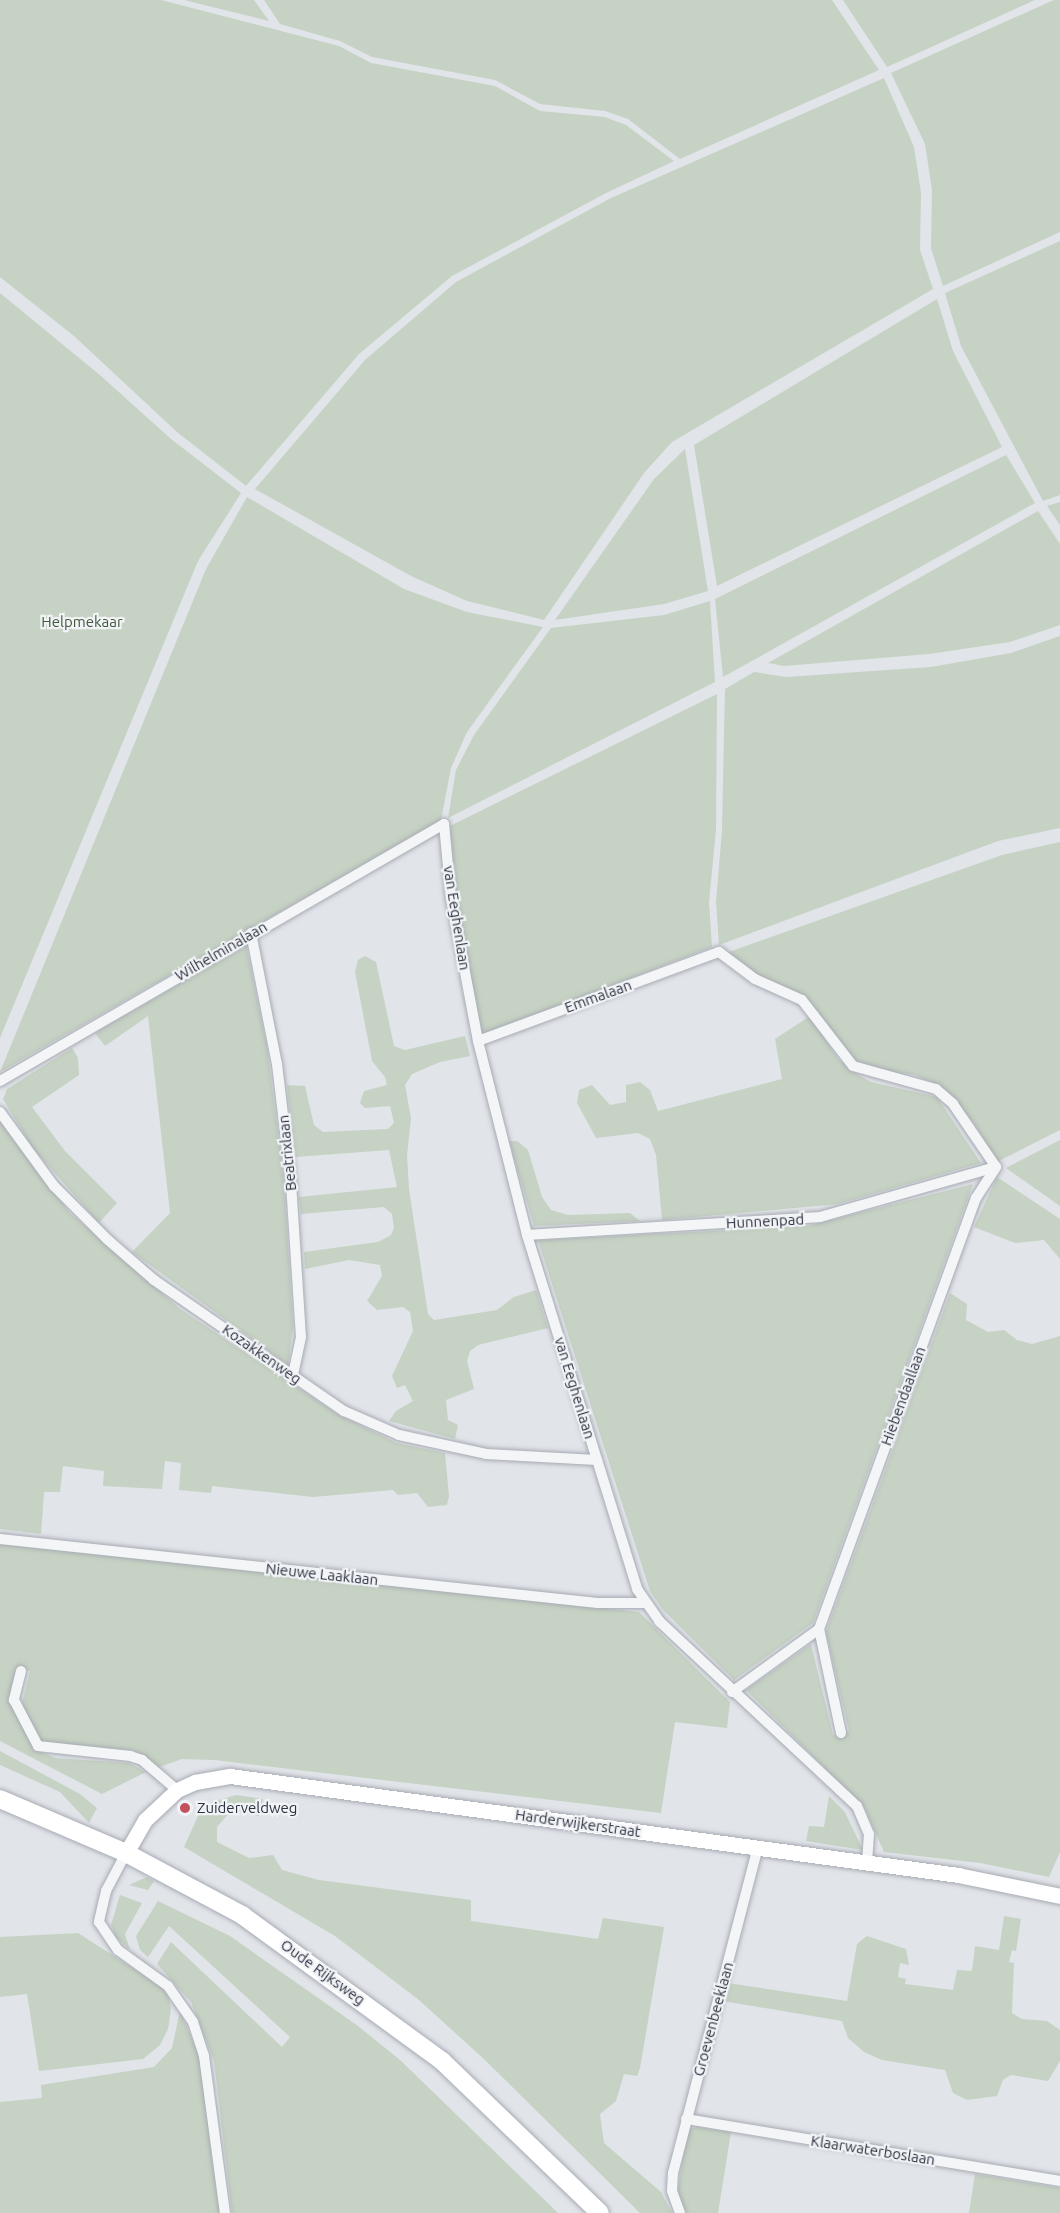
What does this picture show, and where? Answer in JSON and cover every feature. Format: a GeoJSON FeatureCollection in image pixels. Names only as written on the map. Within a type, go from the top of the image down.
{"type":"FeatureCollection","features":[{"type":"Feature","properties":{"kind":"main road","name":"Harderwijkerstraat"},"geometry":{"type":"LineString","coordinates":[[126,1853],[145,1820],[177,1790],[195,1782],[230,1776],[958,1875],[1060,1896]]}},
{"type":"Feature","properties":{"kind":"main road","name":"Oude Rijksweg"},"geometry":{"type":"LineString","coordinates":[[0,1799],[126,1853],[242,1915],[442,2061],[600,2213]]}},
{"type":"Feature","properties":{"kind":"street","name":"Wilhelminalaan"},"geometry":{"type":"LineString","coordinates":[[0,1081],[251,933],[444,824]]}},
{"type":"Feature","properties":{"kind":"street","name":"van Eeghenlaan"},"geometry":{"type":"LineString","coordinates":[[444,824],[451,898],[478,1041],[527,1235],[644,1603],[732,1692],[857,1806],[869,1833],[867,1864]]}},
{"type":"Feature","properties":{"kind":"street","name":"Beatrixlaan"},"geometry":{"type":"LineString","coordinates":[[251,933],[277,1064],[291,1183],[301,1337],[293,1375]]}},
{"type":"Feature","properties":{"kind":"street","name":"Emmalaan"},"geometry":{"type":"LineString","coordinates":[[478,1041],[719,952],[755,979],[802,1000],[852,1066],[936,1089],[952,1104],[996,1167]]}},
{"type":"Feature","properties":{"kind":"street","name":"Kozakkenweg"},"geometry":{"type":"LineString","coordinates":[[0,1112],[54,1186],[80,1215],[154,1280],[344,1411],[399,1435],[486,1454],[597,1460]]}},
{"type":"Feature","properties":{"kind":"street","name":"Hunnenpad"},"geometry":{"type":"LineString","coordinates":[[527,1235],[820,1217],[996,1167]]}},
{"type":"Feature","properties":{"kind":"street","name":"Hiebendaallaan"},"geometry":{"type":"LineString","coordinates":[[819,1629],[976,1198],[996,1167]]}},
{"type":"Feature","properties":{"kind":"street","name":"Nieuwe Laaklaan"},"geometry":{"type":"LineString","coordinates":[[0,1539],[598,1604],[644,1603]]}},
{"type":"Feature","properties":{"kind":"street"},"geometry":{"type":"LineString","coordinates":[[732,1692],[819,1629],[841,1733]]}},
{"type":"Feature","properties":{"kind":"street"},"geometry":{"type":"LineString","coordinates":[[21,1671],[14,1700],[38,1746],[130,1756],[142,1760],[177,1790]]}},
{"type":"Feature","properties":{"kind":"street","name":"Groevenbeeklaan"},"geometry":{"type":"LineString","coordinates":[[680,2213],[672,2191],[686,2120],[758,1847]]}},
{"type":"Feature","properties":{"kind":"street"},"geometry":{"type":"LineString","coordinates":[[126,1853],[106,1891],[99,1922],[118,1950],[168,1986],[193,2022],[204,2056],[225,2213]]}},
{"type":"Feature","properties":{"kind":"street","name":"Klaarwaterboslaan"},"geometry":{"type":"LineString","coordinates":[[686,2120],[1060,2181]]}},
{"type":"Feature","properties":{"kind":"green space"},"geometry":{"type":"Polygon","coordinates":[[[0,0],[161,0],[339,46],[371,63],[495,86],[540,111],[605,117],[626,125],[674,161],[606,193],[452,276],[359,354],[246,486],[177,432],[74,336],[0,277],[0,0]]]}},
{"type":"Feature","properties":{"kind":"green space"},"geometry":{"type":"Polygon","coordinates":[[[185,0],[254,0],[269,21],[192,2],[185,0]]]}},
{"type":"Feature","properties":{"kind":"green space"},"geometry":{"type":"Polygon","coordinates":[[[264,0],[832,0],[879,70],[680,159],[628,119],[605,111],[540,104],[495,80],[372,57],[340,41],[280,24],[264,0]]]}},
{"type":"Feature","properties":{"kind":"green space"},"geometry":{"type":"Polygon","coordinates":[[[843,0],[1035,0],[887,67],[843,0]]]}},
{"type":"Feature","properties":{"kind":"green space"},"geometry":{"type":"Polygon","coordinates":[[[1054,0],[1060,0],[1060,232],[943,286],[931,248],[932,190],[925,144],[891,73],[1054,0]]]}},
{"type":"Feature","properties":{"kind":"green space"},"geometry":{"type":"Polygon","coordinates":[[[884,78],[914,147],[921,193],[920,250],[933,289],[672,442],[644,473],[544,620],[467,601],[411,576],[255,489],[365,360],[456,282],[611,198],[884,78]]]}},
{"type":"Feature","properties":{"kind":"green space"},"geometry":{"type":"Polygon","coordinates":[[[1060,241],[1060,495],[1043,501],[961,346],[945,293],[1060,241]]]}},
{"type":"Feature","properties":{"kind":"green space","name":"Helpmekaar"},"geometry":{"type":"Polygon","coordinates":[[[0,293],[101,376],[171,439],[241,493],[198,561],[0,1038],[0,293]]]}},
{"type":"Feature","properties":{"kind":"green space"},"geometry":{"type":"Polygon","coordinates":[[[937,299],[953,351],[1002,447],[717,586],[694,445],[937,299]]]}},
{"type":"Feature","properties":{"kind":"green space"},"geometry":{"type":"Polygon","coordinates":[[[685,449],[708,591],[664,604],[555,620],[654,479],[685,449]]]}},
{"type":"Feature","properties":{"kind":"green space"},"geometry":{"type":"Polygon","coordinates":[[[1006,455],[1035,503],[723,677],[715,599],[1006,455]]]}},
{"type":"Feature","properties":{"kind":"green space"},"geometry":{"type":"Polygon","coordinates":[[[247,497],[404,589],[467,612],[543,627],[467,732],[451,768],[441,820],[0,1072],[206,569],[247,497]]]}},
{"type":"Feature","properties":{"kind":"green space"},"geometry":{"type":"Polygon","coordinates":[[[1060,502],[1060,525],[1047,506],[1060,502]]]}},
{"type":"Feature","properties":{"kind":"green space"},"geometry":{"type":"Polygon","coordinates":[[[1038,511],[1060,544],[1060,625],[1010,642],[929,654],[784,666],[768,663],[1038,511]]]}},
{"type":"Feature","properties":{"kind":"green space"},"geometry":{"type":"Polygon","coordinates":[[[710,601],[715,682],[448,818],[456,770],[474,735],[551,628],[664,615],[710,601]]]}},
{"type":"Feature","properties":{"kind":"green space"},"geometry":{"type":"Polygon","coordinates":[[[1060,636],[1060,828],[998,841],[719,945],[716,902],[722,830],[725,689],[754,672],[786,677],[931,667],[1011,653],[1060,636]]]}},
{"type":"Feature","properties":{"kind":"green space"},"geometry":{"type":"Polygon","coordinates":[[[717,694],[716,830],[709,902],[712,947],[481,1035],[456,896],[450,826],[717,694]]]}},
{"type":"Feature","properties":{"kind":"green space"},"geometry":{"type":"Polygon","coordinates":[[[1060,842],[1060,1130],[997,1162],[974,1123],[939,1086],[915,1075],[883,1071],[856,1061],[805,997],[756,975],[726,953],[1002,855],[1060,842]]]}},
{"type":"Feature","properties":{"kind":"green space"},"geometry":{"type":"Polygon","coordinates":[[[246,945],[267,1047],[284,1182],[293,1327],[288,1365],[132,1252],[170,1213],[148,1016],[105,1046],[95,1033],[246,945]]]}},
{"type":"Feature","properties":{"kind":"green space"},"geometry":{"type":"Polygon","coordinates":[[[365,956],[376,962],[394,1046],[405,1050],[465,1036],[470,1056],[440,1062],[412,1074],[405,1085],[411,1118],[407,1155],[409,1189],[428,1314],[434,1320],[497,1310],[514,1297],[536,1290],[548,1328],[478,1345],[470,1351],[467,1361],[474,1389],[446,1400],[448,1420],[458,1425],[455,1439],[389,1421],[396,1411],[413,1401],[405,1385],[397,1388],[392,1376],[413,1331],[410,1312],[403,1307],[377,1310],[367,1301],[382,1276],[380,1265],[349,1260],[305,1269],[304,1252],[378,1242],[391,1235],[394,1228],[392,1214],[384,1207],[301,1214],[299,1197],[397,1187],[389,1150],[295,1157],[287,1085],[305,1086],[314,1125],[323,1132],[388,1129],[394,1123],[390,1106],[365,1108],[360,1103],[364,1091],[387,1085],[385,1077],[372,1061],[355,972],[358,960],[365,956]]]}},
{"type":"Feature","properties":{"kind":"green space"},"geometry":{"type":"Polygon","coordinates":[[[810,1016],[838,1059],[855,1073],[871,1082],[937,1097],[981,1163],[838,1204],[662,1220],[656,1155],[650,1139],[638,1133],[596,1138],[577,1103],[579,1090],[592,1085],[610,1105],[626,1102],[626,1085],[640,1082],[650,1090],[658,1111],[782,1079],[775,1039],[810,1016]]]}},
{"type":"Feature","properties":{"kind":"green space"},"geometry":{"type":"Polygon","coordinates":[[[72,1048],[78,1058],[79,1075],[32,1107],[65,1151],[117,1203],[99,1223],[31,1146],[3,1099],[7,1089],[72,1048]]]}},
{"type":"Feature","properties":{"kind":"green space"},"geometry":{"type":"Polygon","coordinates":[[[0,1120],[69,1212],[180,1309],[339,1415],[397,1443],[445,1453],[449,1496],[447,1505],[428,1507],[417,1493],[398,1495],[393,1490],[313,1497],[212,1486],[211,1493],[179,1490],[181,1463],[165,1461],[162,1489],[103,1486],[104,1471],[63,1466],[60,1492],[44,1492],[41,1534],[0,1529],[0,1120]]]}},
{"type":"Feature","properties":{"kind":"green space"},"geometry":{"type":"Polygon","coordinates":[[[1060,1140],[1060,1206],[1006,1168],[1060,1140]]]}},
{"type":"Feature","properties":{"kind":"green space"},"geometry":{"type":"Polygon","coordinates":[[[509,1141],[517,1141],[528,1150],[542,1197],[551,1210],[568,1215],[630,1213],[640,1221],[534,1226],[509,1141]]]}},
{"type":"Feature","properties":{"kind":"green space"},"geometry":{"type":"Polygon","coordinates":[[[997,1177],[1060,1219],[1060,1259],[1044,1240],[1015,1243],[974,1227],[997,1177]]]}},
{"type":"Feature","properties":{"kind":"green space"},"geometry":{"type":"Polygon","coordinates":[[[973,1184],[813,1623],[734,1680],[663,1610],[650,1591],[538,1240],[807,1226],[973,1184]]]}},
{"type":"Feature","properties":{"kind":"green space"},"geometry":{"type":"Polygon","coordinates":[[[950,1293],[967,1304],[966,1320],[988,1332],[1004,1330],[1017,1340],[1032,1344],[1060,1336],[1060,1852],[1049,1877],[980,1863],[884,1852],[864,1807],[746,1690],[811,1644],[833,1735],[849,1731],[826,1632],[950,1293]]]}},
{"type":"Feature","properties":{"kind":"green space"},"geometry":{"type":"Polygon","coordinates":[[[0,1542],[639,1612],[730,1702],[727,1728],[675,1722],[661,1813],[214,1760],[182,1759],[159,1767],[133,1750],[44,1744],[36,1739],[22,1704],[30,1671],[20,1669],[12,1706],[34,1749],[55,1758],[129,1763],[146,1772],[102,1794],[0,1741],[0,1542]]]}},
{"type":"Feature","properties":{"kind":"green space"},"geometry":{"type":"Polygon","coordinates":[[[0,1751],[80,1794],[97,1808],[89,1823],[60,1792],[0,1765],[0,1751]]]}},
{"type":"Feature","properties":{"kind":"green space"},"geometry":{"type":"Polygon","coordinates":[[[236,1795],[263,1799],[259,1816],[237,1811],[228,1814],[217,1827],[217,1842],[249,1858],[273,1855],[282,1870],[319,1880],[471,1900],[471,1921],[598,1939],[603,1918],[664,1927],[640,2068],[637,2076],[624,2074],[616,2101],[600,2114],[604,2143],[661,2192],[672,2213],[640,2213],[485,2060],[419,2000],[335,1936],[184,1847],[198,1816],[209,1803],[236,1795]]]}},
{"type":"Feature","properties":{"kind":"green space"},"geometry":{"type":"Polygon","coordinates":[[[829,1796],[845,1812],[863,1850],[806,1841],[809,1826],[824,1827],[829,1796]]]}},
{"type":"Feature","properties":{"kind":"green space"},"geometry":{"type":"Polygon","coordinates":[[[147,1877],[154,1881],[148,1890],[129,1885],[147,1877]]]}},
{"type":"Feature","properties":{"kind":"green space"},"geometry":{"type":"Polygon","coordinates":[[[120,1895],[142,1903],[125,1934],[130,1950],[116,1937],[111,1925],[120,1895]]]}},
{"type":"Feature","properties":{"kind":"green space"},"geometry":{"type":"Polygon","coordinates":[[[158,1901],[230,1936],[358,2026],[400,2060],[558,2213],[232,2213],[214,2061],[191,2002],[157,1964],[171,1942],[282,2047],[290,2037],[169,1926],[148,1957],[140,1950],[136,1936],[158,1901]]]}},
{"type":"Feature","properties":{"kind":"green space"},"geometry":{"type":"Polygon","coordinates":[[[1004,1916],[1021,1919],[1016,1951],[1012,1950],[1009,1962],[1014,1963],[1012,2013],[1022,2019],[1047,2021],[1060,2030],[1060,2061],[1048,2081],[1011,2075],[1003,2080],[997,2096],[967,2100],[953,2093],[945,2070],[882,2060],[864,2052],[848,2038],[842,2021],[723,2001],[728,1983],[847,2001],[857,1944],[867,1936],[906,1949],[909,1965],[900,1963],[898,1977],[906,1979],[905,1984],[953,1990],[957,1970],[972,1971],[975,1946],[999,1950],[1004,1916]]]}},
{"type":"Feature","properties":{"kind":"green space"},"geometry":{"type":"Polygon","coordinates":[[[78,1933],[167,1990],[171,2008],[168,2029],[160,2045],[143,2059],[39,2071],[27,1994],[0,1997],[0,1937],[78,1933]]]}},
{"type":"Feature","properties":{"kind":"green space"},"geometry":{"type":"Polygon","coordinates":[[[180,2011],[202,2062],[220,2213],[0,2213],[0,2102],[42,2098],[41,2085],[154,2067],[172,2048],[180,2011]]]}},
{"type":"Feature","properties":{"kind":"green space"},"geometry":{"type":"Polygon","coordinates":[[[697,2127],[731,2132],[718,2213],[686,2213],[677,2194],[688,2129],[697,2127]]]}},
{"type":"Feature","properties":{"kind":"green space"},"geometry":{"type":"Polygon","coordinates":[[[975,2174],[1060,2188],[1060,2213],[969,2213],[975,2174]]]}},
{"type":"Feature","properties":{"kind":"place","name":"Zuiderveldweg"},"geometry":{"type":"Point","coordinates":[185,1808]}}]}
